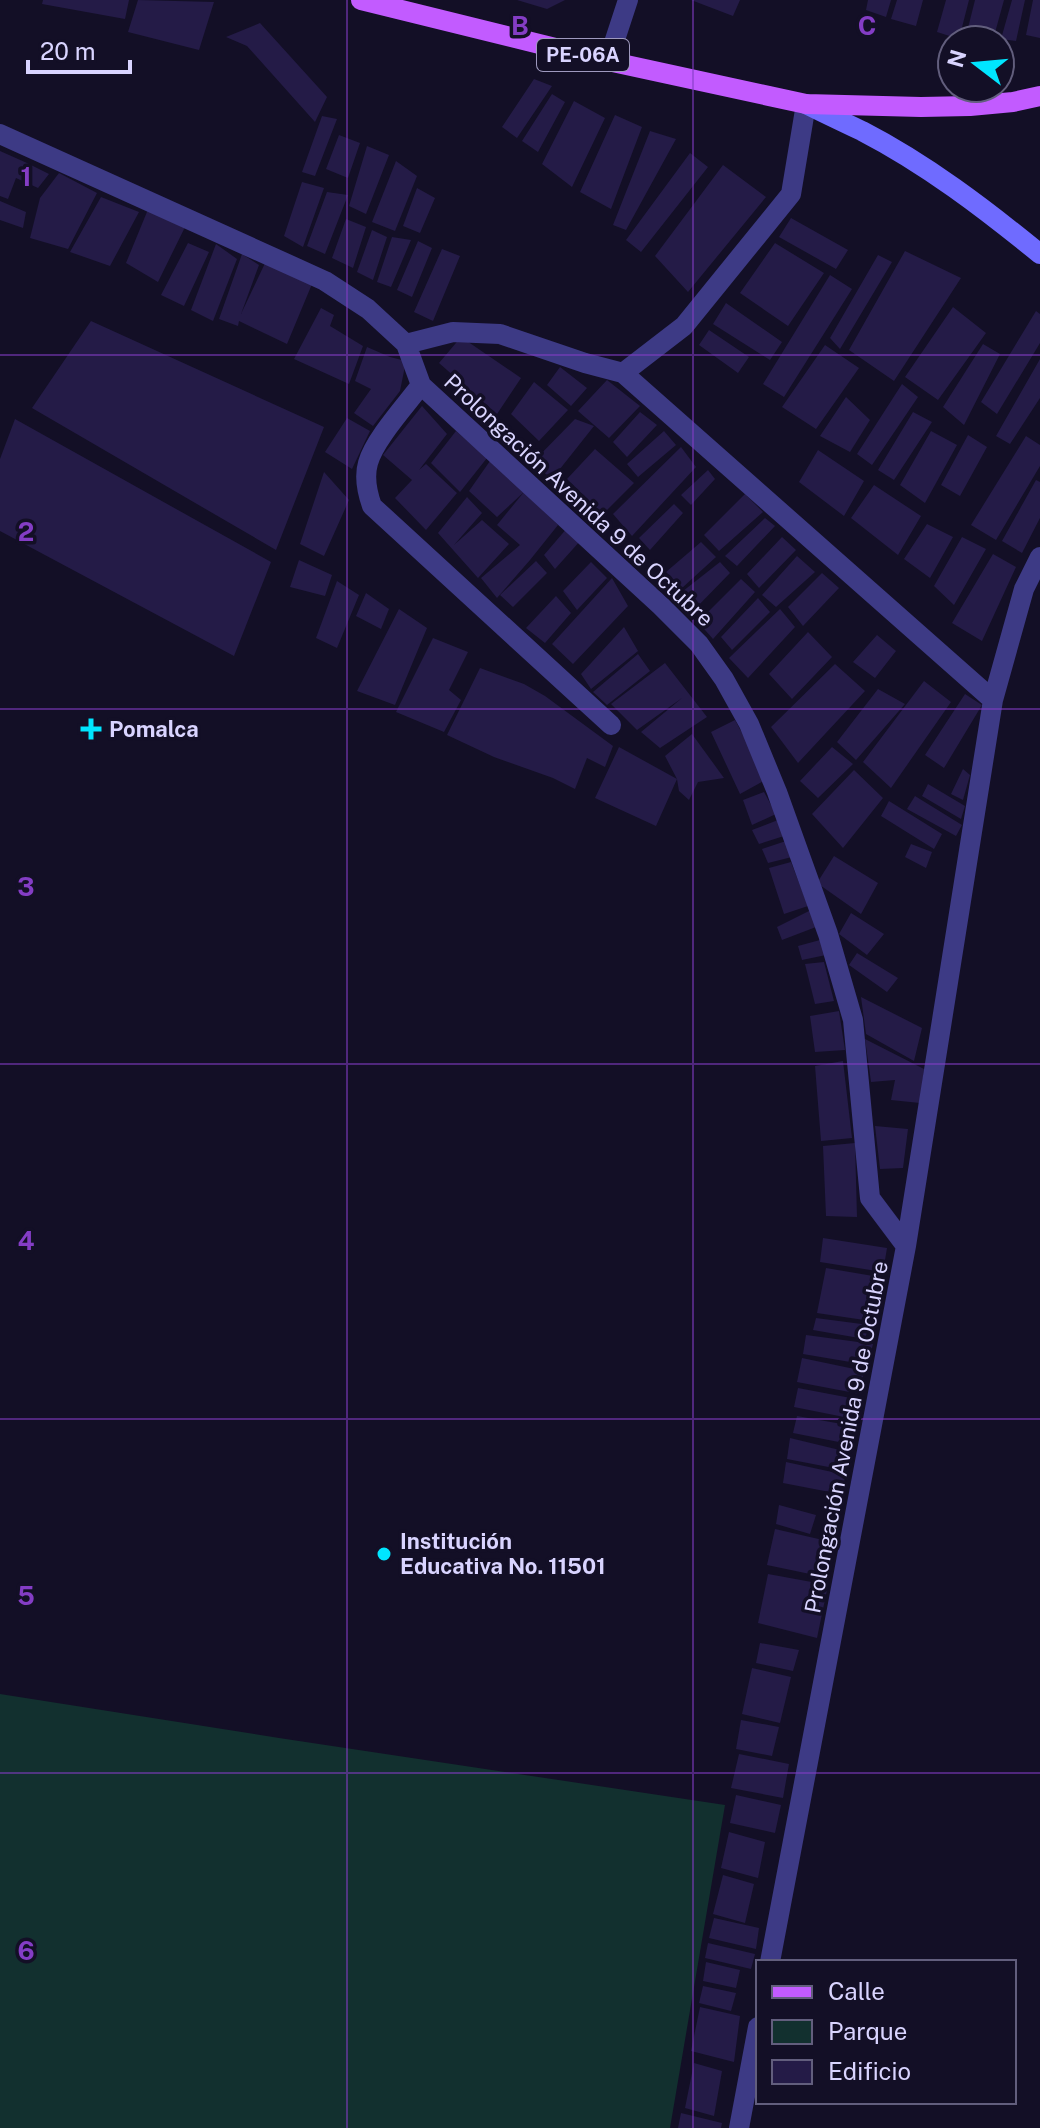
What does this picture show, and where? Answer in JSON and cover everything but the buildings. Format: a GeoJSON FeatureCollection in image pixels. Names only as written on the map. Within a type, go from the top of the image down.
{"type":"FeatureCollection","features":[{"type":"Feature","properties":{"kind":"main road","name":"PE-06A"},"geometry":{"type":"LineString","coordinates":[[361,0],[608,61],[806,104],[905,156],[951,186],[1040,254]]}},
{"type":"Feature","properties":{"kind":"main road"},"geometry":{"type":"LineString","coordinates":[[806,104],[970,106],[1040,96]]}},
{"type":"Feature","properties":{"kind":"street"},"geometry":{"type":"LineString","coordinates":[[608,61],[628,0]]}},
{"type":"Feature","properties":{"kind":"street"},"geometry":{"type":"LineString","coordinates":[[623,373],[684,326],[791,194],[806,104]]}},
{"type":"Feature","properties":{"kind":"street","name":"Prolongación Avenida 9 de Octubre"},"geometry":{"type":"LineString","coordinates":[[0,134],[325,281],[368,309],[406,344],[421,385],[699,644],[749,724],[828,934],[853,1020],[870,1198],[906,1246],[770,1960]]}},
{"type":"Feature","properties":{"kind":"street"},"geometry":{"type":"LineString","coordinates":[[406,344],[453,332],[500,334],[623,373],[993,700]]}},
{"type":"Feature","properties":{"kind":"street"},"geometry":{"type":"LineString","coordinates":[[421,385],[379,442],[368,463],[367,491],[372,506],[611,725]]}},
{"type":"Feature","properties":{"kind":"street"},"geometry":{"type":"LineString","coordinates":[[906,1246],[993,700],[1024,589],[1040,557]]}},
{"type":"Feature","properties":{"kind":"street"},"geometry":{"type":"LineString","coordinates":[[739,2128],[756,2038]]}},
{"type":"Feature","properties":{"kind":"green space"},"geometry":{"type":"Polygon","coordinates":[[[0,1694],[725,1805],[670,2128],[0,2128],[0,1694]]]}},
{"type":"Feature","properties":{"kind":"place","name":"Pomalca"},"geometry":{"type":"Point","coordinates":[91,729]}},
{"type":"Feature","properties":{"kind":"place","name":"Institución Educativa No. 11501"},"geometry":{"type":"Point","coordinates":[384,1554]}}]}
